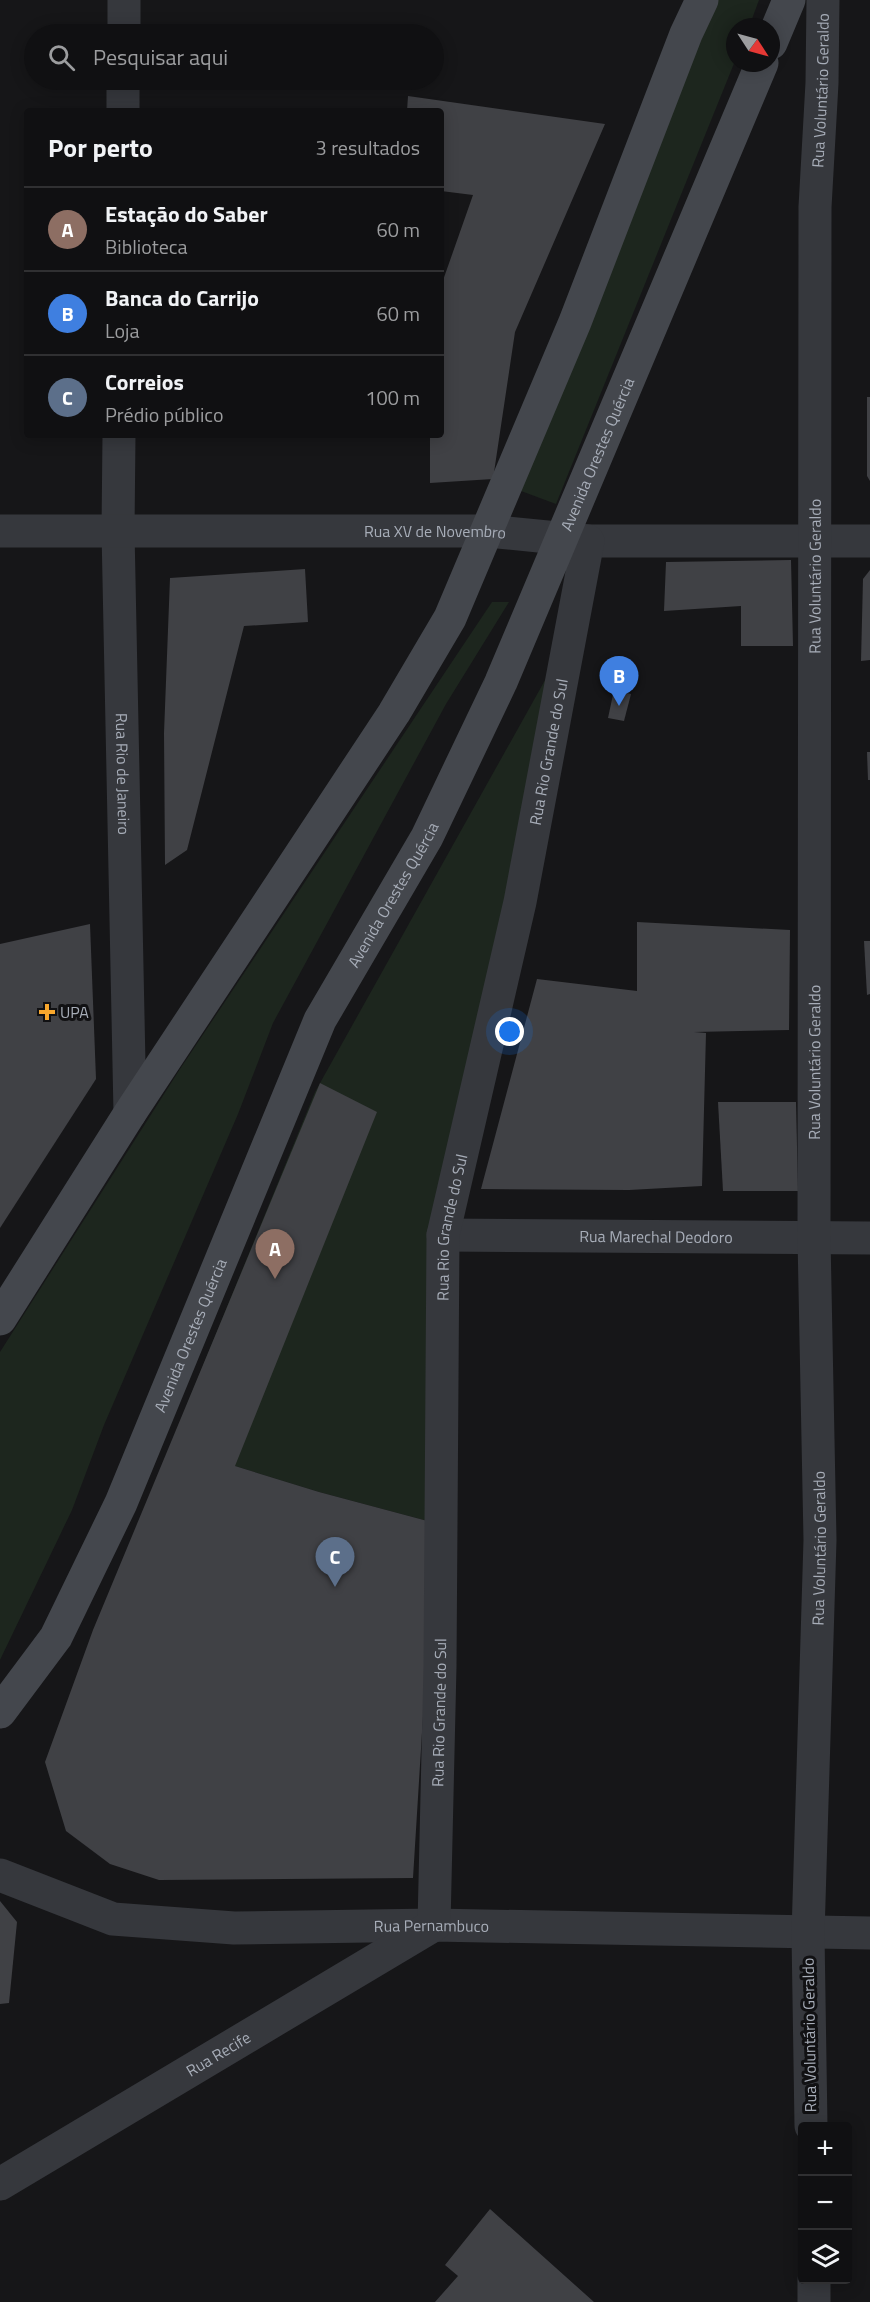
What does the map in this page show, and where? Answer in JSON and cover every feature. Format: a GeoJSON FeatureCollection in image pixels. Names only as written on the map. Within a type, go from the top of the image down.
{"type":"FeatureCollection","features":[{"type":"Feature","properties":{"kind":"main road"},"geometry":{"type":"LineString","coordinates":[[0,1319],[130,1113],[394,712],[450,618],[488,531],[702,0]]}},
{"type":"Feature","properties":{"kind":"main road"},"geometry":{"type":"LineString","coordinates":[[780,22],[789,0]]}},
{"type":"Feature","properties":{"kind":"main road","name":"Avenida Orestes Quércia"},"geometry":{"type":"LineString","coordinates":[[0,1712],[56,1637],[121,1503],[320,1020],[427,837],[501,682],[574,540],[758,72]]}},
{"type":"Feature","properties":{"kind":"street"},"geometry":{"type":"LineString","coordinates":[[124,0],[124,24]]}},
{"type":"Feature","properties":{"kind":"street","name":"Rua Voluntário Geraldo"},"geometry":{"type":"LineString","coordinates":[[811,2122],[808,1934],[820,1540],[814,1238],[813,543],[815,207],[822,82],[823,0]]}},
{"type":"Feature","properties":{"kind":"street"},"geometry":{"type":"LineString","coordinates":[[123,90],[123,108]]}},
{"type":"Feature","properties":{"kind":"street","name":"Rua Rio de Janeiro"},"geometry":{"type":"LineString","coordinates":[[119,438],[118,531],[130,1113]]}},
{"type":"Feature","properties":{"kind":"street","name":"Rua XV de Novembro"},"geometry":{"type":"LineString","coordinates":[[0,531],[488,531],[574,540],[813,543],[870,541]]}},
{"type":"Feature","properties":{"kind":"street","name":"Rua Rio Grande do Sul"},"geometry":{"type":"LineString","coordinates":[[434,1925],[440,1666],[443,1235],[520,902],[574,540]]}},
{"type":"Feature","properties":{"kind":"street","name":"Rua Marechal Deodoro"},"geometry":{"type":"LineString","coordinates":[[443,1235],[870,1238]]}},
{"type":"Feature","properties":{"kind":"street","name":"Rua Pernambuco"},"geometry":{"type":"LineString","coordinates":[[0,1875],[113,1919],[234,1928],[434,1925],[808,1934],[870,1933]]}},
{"type":"Feature","properties":{"kind":"street","name":"Rua Recife"},"geometry":{"type":"LineString","coordinates":[[0,2184],[434,1925]]}},
{"type":"Feature","properties":{"kind":"street"},"geometry":{"type":"LineString","coordinates":[[814,2284],[814,2302]]}},
{"type":"Feature","properties":{"kind":"shaded area"},"geometry":{"type":"Polygon","coordinates":[[[716,0],[759,0],[752,18],[726,18],[726,72],[731,72],[556,504],[521,491],[716,0]]]}},
{"type":"Feature","properties":{"kind":"shaded area"},"geometry":{"type":"Polygon","coordinates":[[[492,602],[509,602],[446,704],[273,1023],[238,1114],[104,1425],[72,1510],[0,1660],[0,1352],[180,1069],[492,602]]]}},
{"type":"Feature","properties":{"kind":"shaded area"},"geometry":{"type":"Polygon","coordinates":[[[554,664],[542,778],[436,1194],[435,1523],[319,1492],[170,1446],[315,1092],[554,664]]]}},
{"type":"Feature","properties":{"kind":"building"},"geometry":{"type":"Polygon","coordinates":[[[408,96],[605,124],[515,332],[493,479],[430,483],[430,438],[444,438],[444,277],[473,195],[444,191],[444,108],[407,108],[408,96]]]}},
{"type":"Feature","properties":{"kind":"building"},"geometry":{"type":"Polygon","coordinates":[[[867,397],[870,397],[870,481],[867,476],[867,397]]]}},
{"type":"Feature","properties":{"kind":"building"},"geometry":{"type":"Polygon","coordinates":[[[791,560],[793,646],[741,646],[741,606],[664,611],[666,562],[791,560]]]}},
{"type":"Feature","properties":{"kind":"building"},"geometry":{"type":"Polygon","coordinates":[[[305,569],[308,622],[244,626],[187,850],[165,865],[164,733],[170,578],[305,569]]]}},
{"type":"Feature","properties":{"kind":"building"},"geometry":{"type":"Polygon","coordinates":[[[870,570],[870,660],[861,661],[863,579],[870,570]]]}},
{"type":"Feature","properties":{"kind":"building"},"geometry":{"type":"Polygon","coordinates":[[[614,690],[631,694],[624,721],[608,718],[614,690]]]}},
{"type":"Feature","properties":{"kind":"building"},"geometry":{"type":"Polygon","coordinates":[[[867,752],[870,752],[870,780],[868,780],[867,752]]]}},
{"type":"Feature","properties":{"kind":"building"},"geometry":{"type":"Polygon","coordinates":[[[637,922],[790,930],[789,1030],[694,1032],[706,1033],[702,1186],[629,1190],[481,1189],[537,979],[637,991],[637,922]]]}},
{"type":"Feature","properties":{"kind":"building","name":"UPA"},"geometry":{"type":"Polygon","coordinates":[[[90,924],[96,1079],[0,1228],[0,944],[90,924]]]}},
{"type":"Feature","properties":{"kind":"building"},"geometry":{"type":"Polygon","coordinates":[[[864,941],[870,941],[870,994],[867,995],[864,941]]]}},
{"type":"Feature","properties":{"kind":"building"},"geometry":{"type":"Polygon","coordinates":[[[320,1083],[377,1112],[235,1466],[319,1492],[435,1523],[413,1878],[159,1880],[110,1864],[66,1831],[45,1762],[93,1630],[320,1083]]]}},
{"type":"Feature","properties":{"kind":"building"},"geometry":{"type":"Polygon","coordinates":[[[718,1102],[796,1102],[798,1191],[723,1191],[718,1102]]]}},
{"type":"Feature","properties":{"kind":"building"},"geometry":{"type":"Polygon","coordinates":[[[0,1901],[17,1922],[9,2003],[0,2004],[0,1901]]]}},
{"type":"Feature","properties":{"kind":"building"},"geometry":{"type":"Polygon","coordinates":[[[490,2209],[594,2302],[435,2302],[458,2276],[445,2265],[490,2209]]]}},
{"type":"Feature","properties":{"kind":"place","name":"Banca do Carrijo"},"geometry":{"type":"Point","coordinates":[619,706]}},
{"type":"Feature","properties":{"kind":"place","name":"UPA"},"geometry":{"type":"Point","coordinates":[47,1012]}},
{"type":"Feature","properties":{"kind":"place","name":"Estação do Saber"},"geometry":{"type":"Point","coordinates":[275,1279]}},
{"type":"Feature","properties":{"kind":"place","name":"Correios"},"geometry":{"type":"Point","coordinates":[335,1587]}}]}
